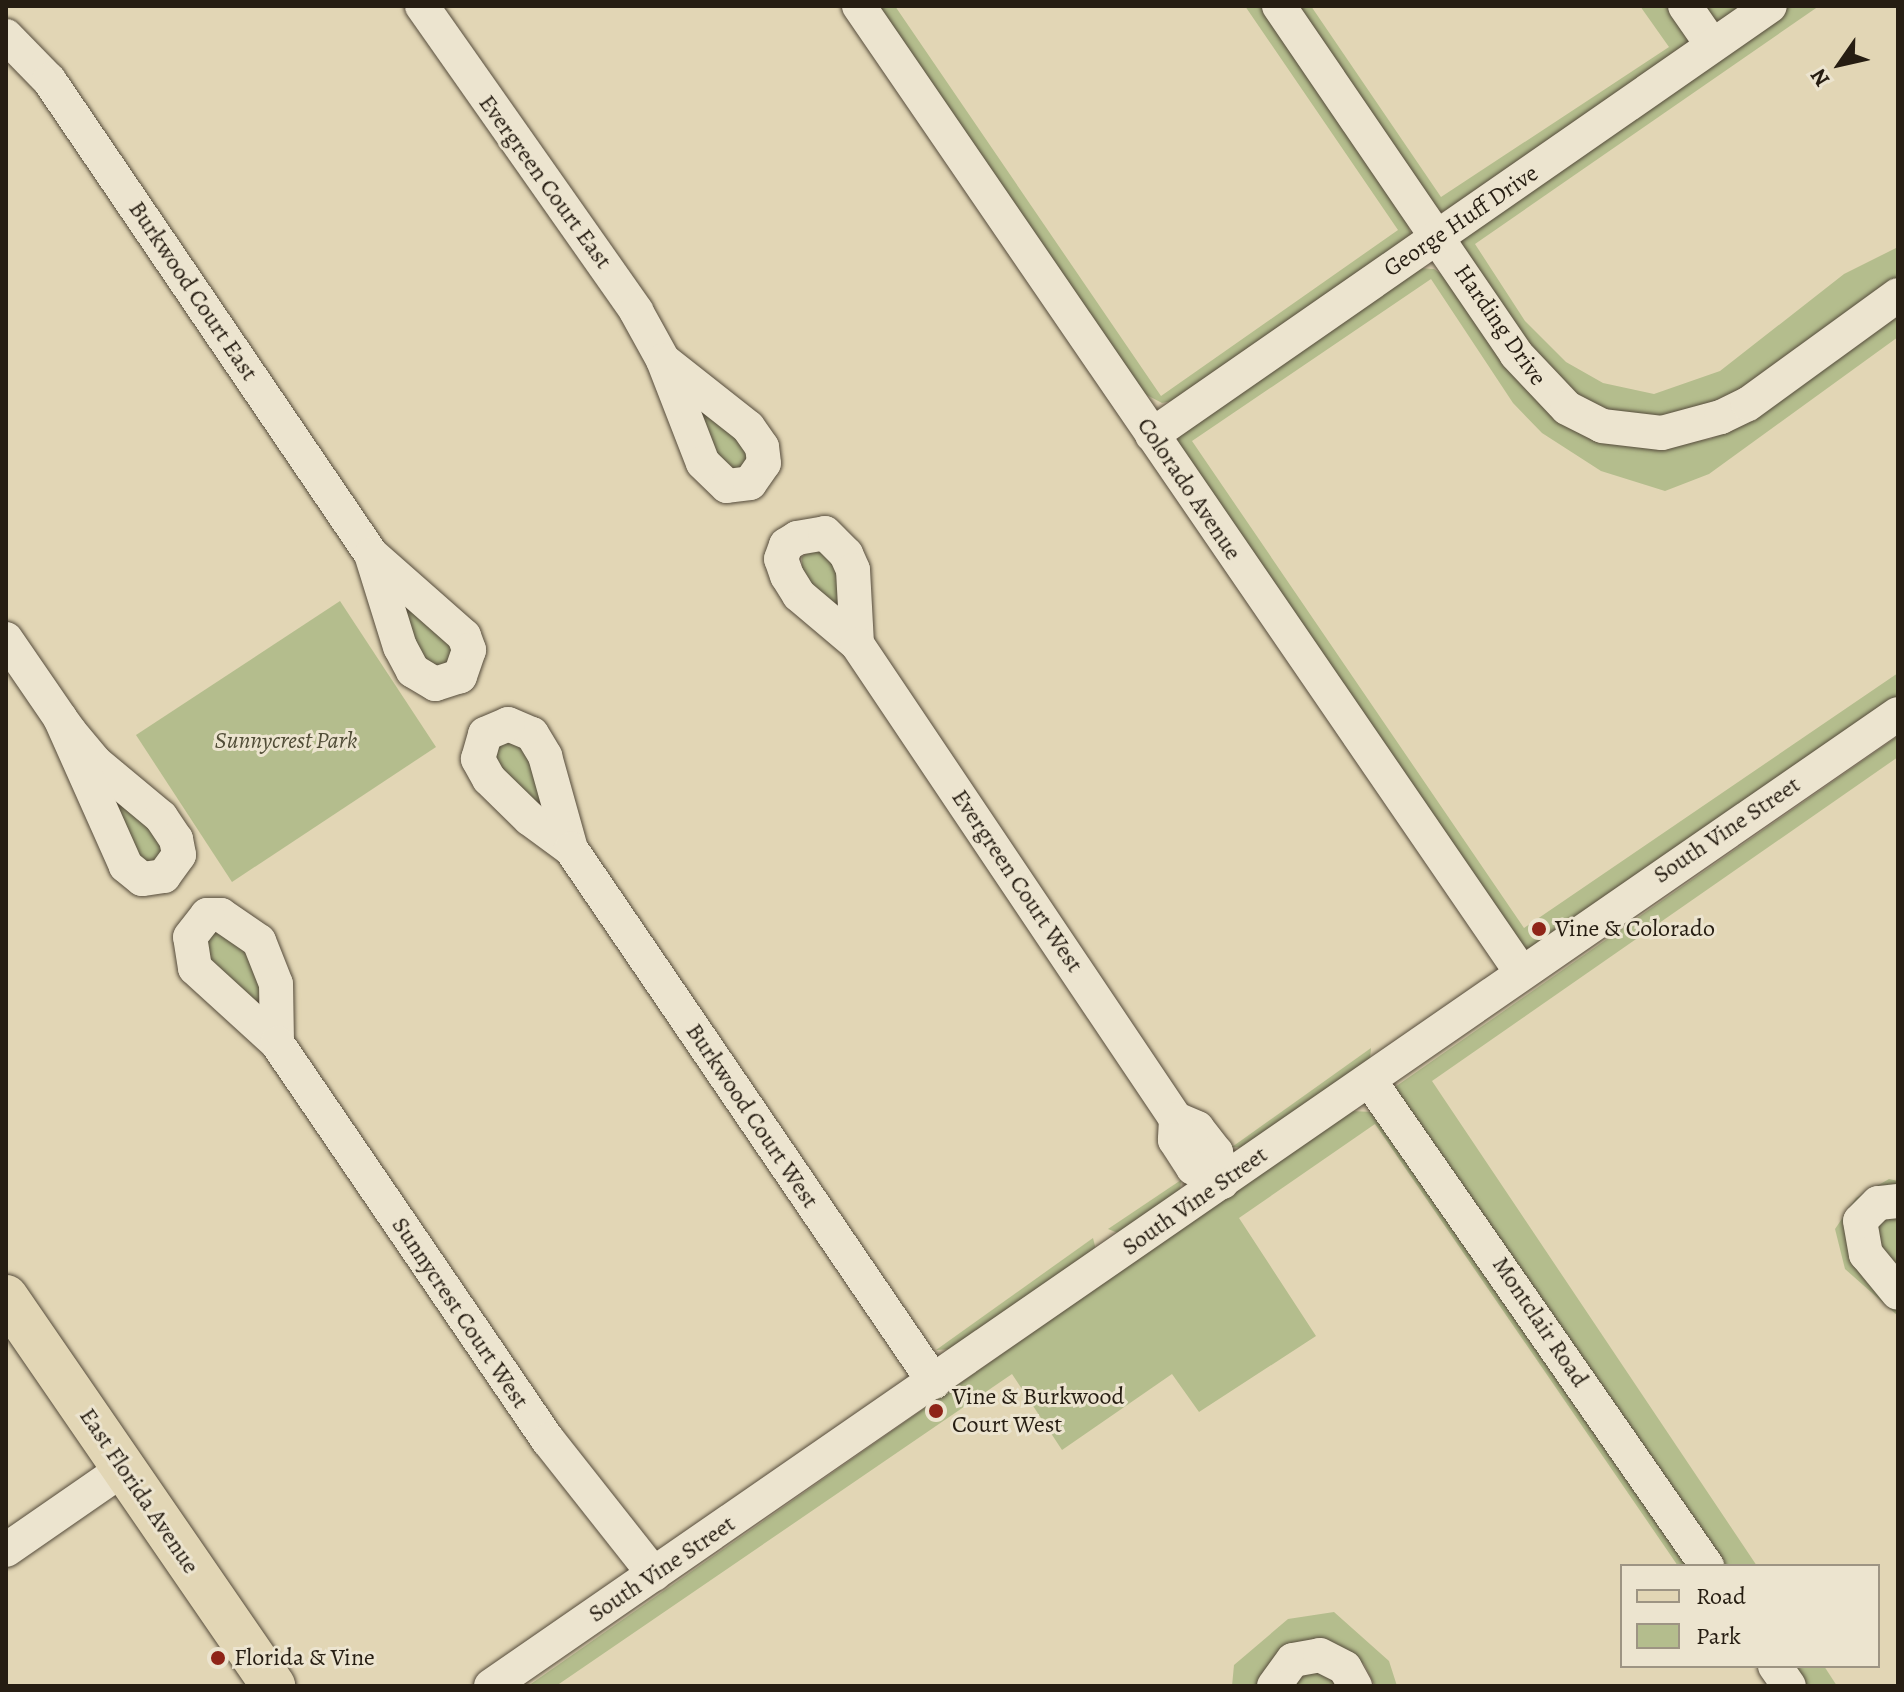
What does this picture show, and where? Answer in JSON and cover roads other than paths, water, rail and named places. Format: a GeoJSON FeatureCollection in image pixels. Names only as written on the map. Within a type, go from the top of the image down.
{"type":"FeatureCollection","features":[{"type":"Feature","properties":{"kind":"main road","name":"East Florida Avenue"},"geometry":{"type":"LineString","coordinates":[[6,1297],[273,1686]]}},
{"type":"Feature","properties":{"kind":"street","name":"Evergreen Court East"},"geometry":{"type":"LineString","coordinates":[[422,6],[551,195],[606,265],[663,360]]}},
{"type":"Feature","properties":{"kind":"street","name":"Colorado Avenue"},"geometry":{"type":"LineString","coordinates":[[859,6],[1521,972]]}},
{"type":"Feature","properties":{"kind":"street","name":"Harding Drive"},"geometry":{"type":"LineString","coordinates":[[1279,6],[1543,388],[1567,408],[1602,426],[1634,432],[1686,430],[1748,404],[1898,295]]}},
{"type":"Feature","properties":{"kind":"street"},"geometry":{"type":"LineString","coordinates":[[1685,6],[1712,45]]}},
{"type":"Feature","properties":{"kind":"street","name":"George Huff Drive"},"geometry":{"type":"LineString","coordinates":[[1152,435],[1770,6]]}},
{"type":"Feature","properties":{"kind":"street","name":"Burkwood Court East"},"geometry":{"type":"LineString","coordinates":[[6,36],[49,80],[371,554]]}},
{"type":"Feature","properties":{"kind":"street"},"geometry":{"type":"LineString","coordinates":[[6,639],[60,718]]}},
{"type":"Feature","properties":{"kind":"street","name":"Evergreen Court West"},"geometry":{"type":"LineString","coordinates":[[857,644],[1176,1119],[1175,1140],[1193,1168],[1222,1182]]}},
{"type":"Feature","properties":{"kind":"street","name":"South Vine Street"},"geometry":{"type":"LineString","coordinates":[[491,1686],[1898,714]]}},
{"type":"Feature","properties":{"kind":"street","name":"Burkwood Court West"},"geometry":{"type":"LineString","coordinates":[[571,849],[934,1382]]}},
{"type":"Feature","properties":{"kind":"street","name":"Sunnycrest Court West"},"geometry":{"type":"LineString","coordinates":[[277,1043],[548,1440],[654,1574]]}},
{"type":"Feature","properties":{"kind":"street","name":"Montclair Road"},"geometry":{"type":"LineString","coordinates":[[1370,1081],[1706,1564]]}},
{"type":"Feature","properties":{"kind":"street"},"geometry":{"type":"LineString","coordinates":[[1898,1201],[1878,1203],[1866,1211],[1860,1238],[1889,1287],[1898,1293]]}},
{"type":"Feature","properties":{"kind":"street"},"geometry":{"type":"LineString","coordinates":[[6,1550],[123,1469]]}},
{"type":"Feature","properties":{"kind":"street"},"geometry":{"type":"LineString","coordinates":[[1274,1686],[1293,1660],[1320,1655],[1345,1668],[1355,1686]]}},
{"type":"Feature","properties":{"kind":"street"},"geometry":{"type":"LineString","coordinates":[[1776,1668],[1789,1686]]}},
{"type":"Feature","properties":{"kind":"place","name":"Vine & Colorado"},"geometry":{"type":"Point","coordinates":[1539,929]}},
{"type":"Feature","properties":{"kind":"place","name":"Vine & Burkwood Court West"},"geometry":{"type":"Point","coordinates":[936,1411]}},
{"type":"Feature","properties":{"kind":"place","name":"Florida & Vine"},"geometry":{"type":"Point","coordinates":[218,1658]}},
{"type":"Feature","properties":{"kind":"park label","name":"Sunnycrest Park"},"geometry":{"type":"Point","coordinates":[286,741]}}]}
